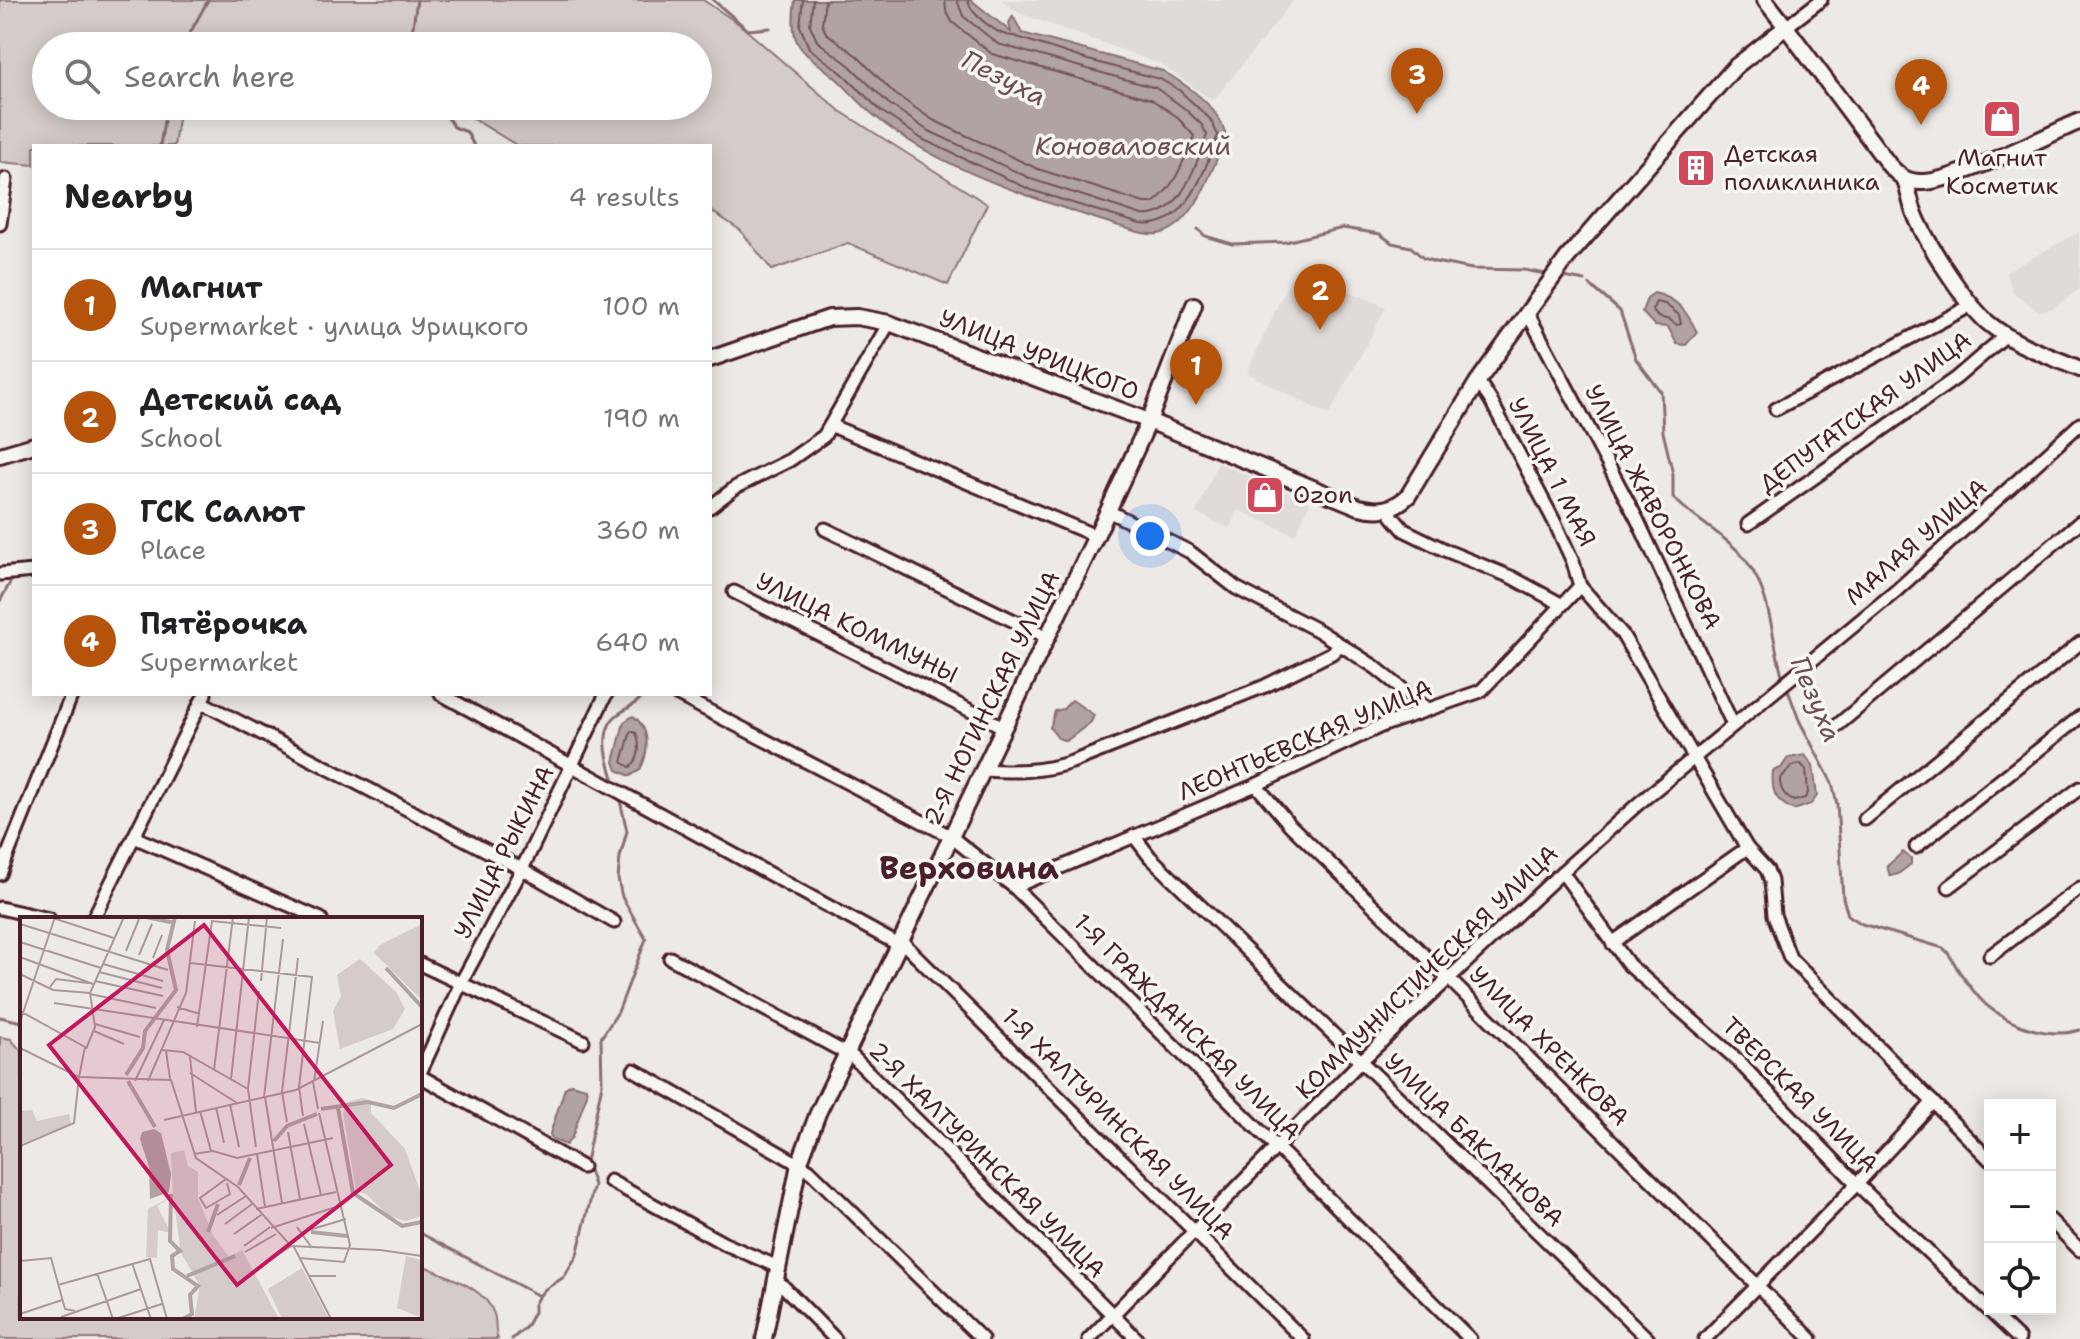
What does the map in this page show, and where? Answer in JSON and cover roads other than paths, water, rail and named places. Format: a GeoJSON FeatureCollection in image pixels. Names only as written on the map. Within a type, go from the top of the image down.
{"type":"FeatureCollection","features":[{"type":"Feature","properties":{"kind":"main road"},"geometry":{"type":"LineString","coordinates":[[1765,0],[1886,161],[1905,180],[1913,210],[1927,239],[1972,305],[2006,335],[2038,353],[2080,369]]}},
{"type":"Feature","properties":{"kind":"main road"},"geometry":{"type":"LineString","coordinates":[[1391,508],[1408,496],[1478,381],[1567,258],[1735,67],[1786,27]]}},
{"type":"Feature","properties":{"kind":"main road"},"geometry":{"type":"LineString","coordinates":[[1905,180],[1924,183],[1948,178],[2080,121]]}},
{"type":"Feature","properties":{"kind":"main road","name":"2-Я НОГИНСКАЯ УЛИЦА"},"geometry":{"type":"LineString","coordinates":[[764,1339],[799,1164],[818,1113],[1108,511],[1149,421],[1194,305]]}},
{"type":"Feature","properties":{"kind":"main road","name":"УЛИЦА УРИЦКОГО"},"geometry":{"type":"LineString","coordinates":[[712,358],[829,318],[857,317],[889,323],[1149,421],[1359,507],[1373,511],[1391,508]]}},
{"type":"Feature","properties":{"kind":"main road"},"geometry":{"type":"LineString","coordinates":[[0,455],[32,446]]}},
{"type":"Feature","properties":{"kind":"street"},"geometry":{"type":"LineString","coordinates":[[1786,27],[1821,0]]}},
{"type":"Feature","properties":{"kind":"street"},"geometry":{"type":"LineString","coordinates":[[0,224],[6,179]]}},
{"type":"Feature","properties":{"kind":"street"},"geometry":{"type":"LineString","coordinates":[[1776,409],[1972,305]]}},
{"type":"Feature","properties":{"kind":"street","name":"УЛИЦА ЖАВОРОНКОВА"},"geometry":{"type":"LineString","coordinates":[[1527,312],[1637,519],[1733,725]]}},
{"type":"Feature","properties":{"kind":"street"},"geometry":{"type":"LineString","coordinates":[[712,505],[736,487],[811,447],[832,426],[889,323]]}},
{"type":"Feature","properties":{"kind":"street","name":"ДЕПУТАТСКАЯ УЛИЦА"},"geometry":{"type":"LineString","coordinates":[[1748,524],[1956,378],[2006,335]]}},
{"type":"Feature","properties":{"kind":"street","name":"УЛИЦА 1 МАЯ"},"geometry":{"type":"LineString","coordinates":[[1478,381],[1554,521],[1573,562],[1580,586]]}},
{"type":"Feature","properties":{"kind":"street","name":"МАЛАЯ УЛИЦА"},"geometry":{"type":"LineString","coordinates":[[1778,689],[1896,591],[2080,424]]}},
{"type":"Feature","properties":{"kind":"street"},"geometry":{"type":"LineString","coordinates":[[832,426],[1096,536]]}},
{"type":"Feature","properties":{"kind":"street"},"geometry":{"type":"LineString","coordinates":[[1391,508],[1392,516],[1404,530],[1511,577],[1561,604]]}},
{"type":"Feature","properties":{"kind":"street"},"geometry":{"type":"LineString","coordinates":[[1108,511],[1190,552],[1236,588],[1319,631],[1385,674],[1427,709]]}},
{"type":"Feature","properties":{"kind":"street"},"geometry":{"type":"LineString","coordinates":[[1833,729],[2080,522]]}},
{"type":"Feature","properties":{"kind":"street"},"geometry":{"type":"LineString","coordinates":[[825,529],[1047,637]]}},
{"type":"Feature","properties":{"kind":"street"},"geometry":{"type":"LineString","coordinates":[[0,574],[32,571]]}},
{"type":"Feature","properties":{"kind":"street"},"geometry":{"type":"LineString","coordinates":[[1580,586],[1622,634],[1747,848],[1767,870],[1774,915],[1790,958],[1984,1154]]}},
{"type":"Feature","properties":{"kind":"street","name":"ЛЕОНТЬЕВСКАЯ УЛИЦА"},"geometry":{"type":"LineString","coordinates":[[1014,887],[1256,785],[1381,726],[1481,691],[1580,586]]}},
{"type":"Feature","properties":{"kind":"street","name":"УЛИЦА КОММУНЫ"},"geometry":{"type":"LineString","coordinates":[[734,592],[1003,727]]}},
{"type":"Feature","properties":{"kind":"street"},"geometry":{"type":"LineString","coordinates":[[1865,819],[2080,643]]}},
{"type":"Feature","properties":{"kind":"street"},"geometry":{"type":"LineString","coordinates":[[982,770],[1048,770],[1072,762],[1265,686],[1332,653],[1340,645]]}},
{"type":"Feature","properties":{"kind":"street","name":"КОММУНИСТИЧЕСКАЯ УЛИЦА"},"geometry":{"type":"LineString","coordinates":[[1089,1339],[1361,1061],[1448,978],[1562,872],[1695,756],[1778,689]]}},
{"type":"Feature","properties":{"kind":"street"},"geometry":{"type":"LineString","coordinates":[[0,874],[71,696]]}},
{"type":"Feature","properties":{"kind":"street","name":"1-Я ХАЛТУРИНСКАЯ УЛИЦА"},"geometry":{"type":"LineString","coordinates":[[445,696],[900,943],[1303,1339]]}},
{"type":"Feature","properties":{"kind":"street","name":"УЛИЦА РЫКИНА"},"geometry":{"type":"LineString","coordinates":[[422,1071],[461,983],[522,869],[605,696]]}},
{"type":"Feature","properties":{"kind":"street","name":"1-Я ГРАЖДАНСКАЯ УЛИЦА"},"geometry":{"type":"LineString","coordinates":[[680,696],[950,836],[1014,887],[1470,1339]]}},
{"type":"Feature","properties":{"kind":"street"},"geometry":{"type":"LineString","coordinates":[[94,917],[203,698],[522,869],[614,922]]}},
{"type":"Feature","properties":{"kind":"street"},"geometry":{"type":"LineString","coordinates":[[1916,847],[2080,717]]}},
{"type":"Feature","properties":{"kind":"street","name":"УЛИЦА ХРЕНКОВА"},"geometry":{"type":"LineString","coordinates":[[1256,785],[1290,825],[1811,1339]]}},
{"type":"Feature","properties":{"kind":"street"},"geometry":{"type":"LineString","coordinates":[[1949,887],[2080,788]]}},
{"type":"Feature","properties":{"kind":"street","name":"УЛИЦА БАКЛАНОВА"},"geometry":{"type":"LineString","coordinates":[[1134,836],[1150,857],[1648,1339]]}},
{"type":"Feature","properties":{"kind":"street"},"geometry":{"type":"LineString","coordinates":[[134,837],[316,917]]}},
{"type":"Feature","properties":{"kind":"street"},"geometry":{"type":"LineString","coordinates":[[1612,943],[1747,848]]}},
{"type":"Feature","properties":{"kind":"street","name":"ТВЕРСКАЯ УЛИЦА"},"geometry":{"type":"LineString","coordinates":[[1562,872],[1612,943],[1645,980],[1733,1056],[1857,1184],[2019,1339]]}},
{"type":"Feature","properties":{"kind":"street"},"geometry":{"type":"LineString","coordinates":[[1990,956],[2080,888]]}},
{"type":"Feature","properties":{"kind":"street"},"geometry":{"type":"LineString","coordinates":[[0,908],[40,917]]}},
{"type":"Feature","properties":{"kind":"street","name":"2-Я ХАЛТУРИНСКАЯ УЛИЦА"},"geometry":{"type":"LineString","coordinates":[[670,958],[846,1052],[1137,1339]]}},
{"type":"Feature","properties":{"kind":"street"},"geometry":{"type":"LineString","coordinates":[[422,965],[583,1041]]}},
{"type":"Feature","properties":{"kind":"street"},"geometry":{"type":"LineString","coordinates":[[634,1070],[809,1170],[982,1339]]}},
{"type":"Feature","properties":{"kind":"street"},"geometry":{"type":"LineString","coordinates":[[422,1076],[582,1167]]}},
{"type":"Feature","properties":{"kind":"street"},"geometry":{"type":"LineString","coordinates":[[1705,1339],[1933,1102]]}},
{"type":"Feature","properties":{"kind":"street"},"geometry":{"type":"LineString","coordinates":[[610,1181],[777,1273],[835,1339]]}},
{"type":"Feature","properties":{"kind":"street"},"geometry":{"type":"LineString","coordinates":[[2056,1226],[2080,1250]]}},
{"type":"Feature","properties":{"kind":"water","name":"Коноваловский"},"geometry":{"type":"Polygon","coordinates":[[[795,0],[971,0],[1011,32],[1009,23],[1013,16],[1022,33],[1163,71],[1210,106],[1226,136],[1193,208],[1171,229],[1151,234],[1106,222],[1001,186],[903,137],[871,113],[800,47],[794,30],[795,0]]]}},
{"type":"Feature","properties":{"kind":"water"},"geometry":{"type":"Polygon","coordinates":[[[1654,293],[1676,302],[1689,318],[1697,332],[1686,345],[1677,344],[1668,327],[1655,326],[1642,312],[1647,298],[1654,293]]]}},
{"type":"Feature","properties":{"kind":"water"},"geometry":{"type":"Polygon","coordinates":[[[1072,700],[1094,715],[1091,722],[1066,741],[1058,738],[1050,728],[1055,711],[1063,709],[1072,700]]]}},
{"type":"Feature","properties":{"kind":"water"},"geometry":{"type":"Polygon","coordinates":[[[633,716],[643,727],[647,741],[640,770],[630,776],[617,770],[614,762],[624,722],[633,716]]]}},
{"type":"Feature","properties":{"kind":"water"},"geometry":{"type":"Polygon","coordinates":[[[1805,755],[1813,766],[1817,796],[1811,804],[1794,810],[1776,795],[1773,771],[1781,768],[1788,758],[1805,755]]]}},
{"type":"Feature","properties":{"kind":"water"},"geometry":{"type":"Polygon","coordinates":[[[1903,852],[1911,859],[1911,864],[1890,876],[1887,866],[1903,852]]]}},
{"type":"Feature","properties":{"kind":"water"},"geometry":{"type":"Polygon","coordinates":[[[571,1084],[586,1088],[587,1094],[572,1137],[566,1145],[552,1139],[550,1134],[565,1088],[571,1084]]]}},
{"type":"Feature","properties":{"kind":"waterway"},"geometry":{"type":"LineString","coordinates":[[191,32],[208,0]]}},
{"type":"Feature","properties":{"kind":"waterway"},"geometry":{"type":"LineString","coordinates":[[412,32],[417,0]]}},
{"type":"Feature","properties":{"kind":"waterway","name":"Пезуха"},"geometry":{"type":"LineString","coordinates":[[713,0],[748,30],[770,28]]}},
{"type":"Feature","properties":{"kind":"waterway"},"geometry":{"type":"LineString","coordinates":[[449,120],[454,127],[467,132],[473,144]]}},
{"type":"Feature","properties":{"kind":"waterway"},"geometry":{"type":"LineString","coordinates":[[160,144],[164,121]]}},
{"type":"Feature","properties":{"kind":"waterway","name":"Пезуха"},"geometry":{"type":"LineString","coordinates":[[1198,229],[1205,236],[1232,244],[1285,242],[1343,228],[1380,234],[1392,243],[1411,247],[1423,258],[1435,262],[1472,269],[1524,270],[1551,275]]}},
{"type":"Feature","properties":{"kind":"waterway","name":"Пезуха"},"geometry":{"type":"LineString","coordinates":[[1558,276],[1585,281]]}},
{"type":"Feature","properties":{"kind":"waterway","name":"Пезуха"},"geometry":{"type":"LineString","coordinates":[[1590,285],[1620,311],[1636,359],[1661,392],[1663,432],[1673,474],[1673,497],[1739,552],[1758,580],[1783,678]]}},
{"type":"Feature","properties":{"kind":"waterway"},"geometry":{"type":"LineString","coordinates":[[0,601],[16,578]]}},
{"type":"Feature","properties":{"kind":"waterway","name":"Пезуха"},"geometry":{"type":"LineString","coordinates":[[1786,685],[1799,720],[1832,783],[1837,804],[1843,898],[1848,915],[1862,924],[1943,948],[1982,1001],[2010,1021],[2045,1032],[2080,1030]]}},
{"type":"Feature","properties":{"kind":"waterway"},"geometry":{"type":"LineString","coordinates":[[615,784],[606,746],[608,727],[613,719],[643,696]]}},
{"type":"Feature","properties":{"kind":"waterway"},"geometry":{"type":"LineString","coordinates":[[512,1339],[526,1327],[537,1299],[544,1290],[564,1277],[577,1255],[594,1185],[586,1162],[602,1084],[601,1038],[618,1012],[646,939],[622,897],[618,879],[627,831],[619,796]]}},
{"type":"Feature","properties":{"kind":"waterway"},"geometry":{"type":"LineString","coordinates":[[0,1017],[20,1022]]}},
{"type":"Feature","properties":{"kind":"waterway"},"geometry":{"type":"LineString","coordinates":[[422,1234],[539,1296]]}},
{"type":"Feature","properties":{"kind":"place","name":"ГСК Салют"},"geometry":{"type":"Point","coordinates":[1417,114]}},
{"type":"Feature","properties":{"kind":"place","name":"Магнит Косметик"},"geometry":{"type":"Point","coordinates":[2002,119]}},
{"type":"Feature","properties":{"kind":"place","name":"Пятёрочка"},"geometry":{"type":"Point","coordinates":[1921,125]}},
{"type":"Feature","properties":{"kind":"place","name":"Детская поликлиника"},"geometry":{"type":"Point","coordinates":[1696,168]}},
{"type":"Feature","properties":{"kind":"place","name":"Детский сад"},"geometry":{"type":"Point","coordinates":[1320,330]}},
{"type":"Feature","properties":{"kind":"place","name":"Магнит"},"geometry":{"type":"Point","coordinates":[1196,405]}},
{"type":"Feature","properties":{"kind":"place","name":"Ozon"},"geometry":{"type":"Point","coordinates":[1265,495]}},
{"type":"Feature","properties":{"kind":"district","name":"Верховина"},"geometry":{"type":"Point","coordinates":[969,868]}}]}
